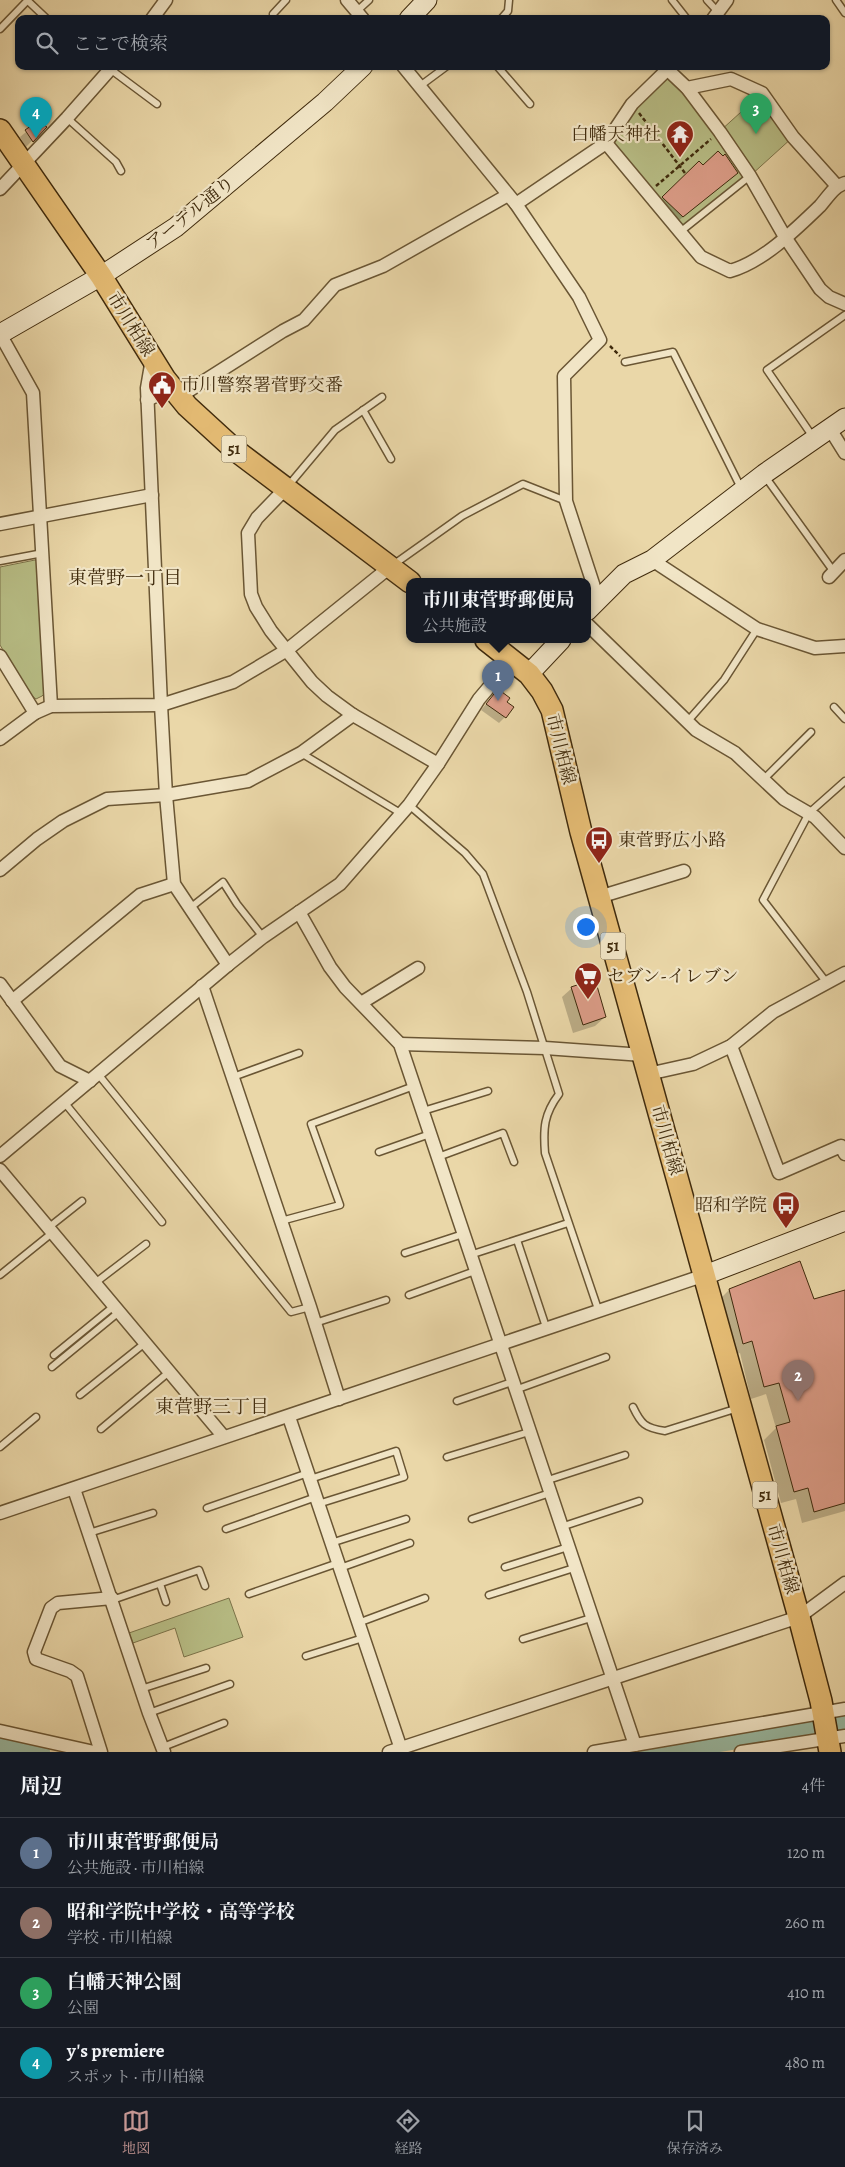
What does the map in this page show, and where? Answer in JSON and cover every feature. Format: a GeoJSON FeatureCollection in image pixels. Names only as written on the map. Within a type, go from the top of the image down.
{"type":"FeatureCollection","features":[{"type":"Feature","properties":{"kind":"main road","name":"市川柏線"},"geometry":{"type":"LineString","coordinates":[[0,130],[101,276],[152,359],[176,392],[229,445],[406,579]]}},
{"type":"Feature","properties":{"kind":"main road","name":"市川柏線"},"geometry":{"type":"LineString","coordinates":[[490,643],[529,674],[542,691],[552,710],[599,897],[830,1732]]}},
{"type":"Feature","properties":{"kind":"street"},"geometry":{"type":"LineString","coordinates":[[155,15],[166,0]]}},
{"type":"Feature","properties":{"kind":"street"},"geometry":{"type":"LineString","coordinates":[[347,0],[360,15]]}},
{"type":"Feature","properties":{"kind":"street"},"geometry":{"type":"LineString","coordinates":[[413,15],[427,0]]}},
{"type":"Feature","properties":{"kind":"street"},"geometry":{"type":"LineString","coordinates":[[717,15],[727,0]]}},
{"type":"Feature","properties":{"kind":"street"},"geometry":{"type":"LineString","coordinates":[[0,189],[67,118],[108,70]]}},
{"type":"Feature","properties":{"kind":"street","name":"アーデル通り"},"geometry":{"type":"LineString","coordinates":[[0,334],[156,242],[203,206],[325,102],[358,70]]}},
{"type":"Feature","properties":{"kind":"street"},"geometry":{"type":"LineString","coordinates":[[406,70],[512,200],[579,297],[600,340],[564,376],[566,501],[585,578]]}},
{"type":"Feature","properties":{"kind":"street"},"geometry":{"type":"LineString","coordinates":[[148,400],[176,392],[304,320],[335,285],[383,266],[512,200],[606,143],[632,104],[668,70]]}},
{"type":"Feature","properties":{"kind":"street"},"geometry":{"type":"LineString","coordinates":[[672,70],[687,88],[750,176],[785,237],[820,289],[829,297],[845,304]]}},
{"type":"Feature","properties":{"kind":"street"},"geometry":{"type":"LineString","coordinates":[[606,143],[701,257],[730,271],[743,268],[785,237],[841,184],[793,137],[762,93],[731,79],[687,88]]}},
{"type":"Feature","properties":{"kind":"street"},"geometry":{"type":"LineString","coordinates":[[0,334],[33,393],[51,706]]}},
{"type":"Feature","properties":{"kind":"street"},"geometry":{"type":"LineString","coordinates":[[152,359],[147,388],[161,705],[166,795],[174,884],[228,965]]}},
{"type":"Feature","properties":{"kind":"street"},"geometry":{"type":"LineString","coordinates":[[592,605],[624,574],[652,560],[742,490],[838,423],[845,453]]}},
{"type":"Feature","properties":{"kind":"street"},"geometry":{"type":"LineString","coordinates":[[286,488],[257,518],[248,533],[252,594],[256,607],[271,631],[312,682],[327,696],[352,714],[438,764]]}},
{"type":"Feature","properties":{"kind":"street"},"geometry":{"type":"LineString","coordinates":[[0,524],[152,495]]}},
{"type":"Feature","properties":{"kind":"street"},"geometry":{"type":"LineString","coordinates":[[652,560],[757,629],[815,648],[845,646]]}},
{"type":"Feature","properties":{"kind":"street"},"geometry":{"type":"LineString","coordinates":[[831,574],[845,560]]}},
{"type":"Feature","properties":{"kind":"street"},"geometry":{"type":"LineString","coordinates":[[0,739],[35,713],[51,706],[161,705],[233,682],[287,650],[390,567]]}},
{"type":"Feature","properties":{"kind":"street"},"geometry":{"type":"LineString","coordinates":[[591,628],[696,730],[735,753],[784,799],[809,813],[845,848]]}},
{"type":"Feature","properties":{"kind":"street"},"geometry":{"type":"LineString","coordinates":[[529,674],[558,643]]}},
{"type":"Feature","properties":{"kind":"street"},"geometry":{"type":"LineString","coordinates":[[0,656],[35,713]]}},
{"type":"Feature","properties":{"kind":"street"},"geometry":{"type":"LineString","coordinates":[[0,1156],[263,937],[340,884],[405,810],[438,764],[479,699],[512,660]]}},
{"type":"Feature","properties":{"kind":"street"},"geometry":{"type":"LineString","coordinates":[[0,870],[37,839],[63,821],[107,799],[166,795],[248,781],[301,753],[352,714]]}},
{"type":"Feature","properties":{"kind":"street"},"geometry":{"type":"LineString","coordinates":[[599,897],[684,871]]}},
{"type":"Feature","properties":{"kind":"street"},"geometry":{"type":"LineString","coordinates":[[12,1000],[140,895],[174,884]]}},
{"type":"Feature","properties":{"kind":"street"},"geometry":{"type":"LineString","coordinates":[[299,912],[330,967],[345,987],[400,1044],[574,1568],[635,1745]]}},
{"type":"Feature","properties":{"kind":"street"},"geometry":{"type":"LineString","coordinates":[[361,1004],[418,968]]}},
{"type":"Feature","properties":{"kind":"street"},"geometry":{"type":"LineString","coordinates":[[400,1044],[545,1048],[646,1065],[693,1064],[731,1046],[773,1012],[845,973]]}},
{"type":"Feature","properties":{"kind":"street"},"geometry":{"type":"LineString","coordinates":[[0,984],[60,1066],[94,1077]]}},
{"type":"Feature","properties":{"kind":"street"},"geometry":{"type":"LineString","coordinates":[[202,986],[310,1307],[338,1399]]}},
{"type":"Feature","properties":{"kind":"street"},"geometry":{"type":"LineString","coordinates":[[731,1046],[779,1173],[841,1146],[845,1154]]}},
{"type":"Feature","properties":{"kind":"street"},"geometry":{"type":"LineString","coordinates":[[0,1170],[224,1437]]}},
{"type":"Feature","properties":{"kind":"street"},"geometry":{"type":"LineString","coordinates":[[0,1514],[599,1312],[705,1275],[845,1221]]}},
{"type":"Feature","properties":{"kind":"street"},"geometry":{"type":"LineString","coordinates":[[289,1417],[363,1638],[397,1751],[612,1677],[799,1618],[845,1583]]}},
{"type":"Feature","properties":{"kind":"street"},"geometry":{"type":"LineString","coordinates":[[74,1489],[112,1598],[141,1690],[164,1749]]}},
{"type":"Feature","properties":{"kind":"street"},"geometry":{"type":"LineString","coordinates":[[101,1752],[77,1676],[70,1671],[36,1659],[34,1652],[51,1608],[58,1603],[112,1598]]}},
{"type":"Feature","properties":{"kind":"street"},"geometry":{"type":"LineString","coordinates":[[741,1752],[760,1750],[830,1732],[845,1709]]}},
{"type":"Feature","properties":{"kind":"street"},"geometry":{"type":"LineString","coordinates":[[0,1731],[94,1752]]}},
{"type":"Feature","properties":{"kind":"street"},"geometry":{"type":"LineString","coordinates":[[594,1752],[635,1745],[830,1732]]}},
{"type":"Feature","properties":{"kind":"lane"},"geometry":{"type":"LineString","coordinates":[[0,30],[28,0],[44,15]]}},
{"type":"Feature","properties":{"kind":"lane"},"geometry":{"type":"LineString","coordinates":[[273,14],[286,0]]}},
{"type":"Feature","properties":{"kind":"lane"},"geometry":{"type":"LineString","coordinates":[[360,15],[369,0]]}},
{"type":"Feature","properties":{"kind":"lane"},"geometry":{"type":"LineString","coordinates":[[504,15],[508,11],[509,0]]}},
{"type":"Feature","properties":{"kind":"lane"},"geometry":{"type":"LineString","coordinates":[[672,0],[684,15]]}},
{"type":"Feature","properties":{"kind":"lane"},"geometry":{"type":"LineString","coordinates":[[707,0],[715,15]]}},
{"type":"Feature","properties":{"kind":"lane"},"geometry":{"type":"LineString","coordinates":[[836,0],[845,13]]}},
{"type":"Feature","properties":{"kind":"lane"},"geometry":{"type":"LineString","coordinates":[[108,70],[156,104]]}},
{"type":"Feature","properties":{"kind":"lane"},"geometry":{"type":"LineString","coordinates":[[420,86],[442,70]]}},
{"type":"Feature","properties":{"kind":"lane"},"geometry":{"type":"LineString","coordinates":[[500,70],[530,104]]}},
{"type":"Feature","properties":{"kind":"lane"},"geometry":{"type":"LineString","coordinates":[[67,118],[116,162],[121,171]]}},
{"type":"Feature","properties":{"kind":"lane"},"geometry":{"type":"LineString","coordinates":[[680,232],[750,176]]}},
{"type":"Feature","properties":{"kind":"lane"},"geometry":{"type":"LineString","coordinates":[[814,438],[767,370],[845,315]]}},
{"type":"Feature","properties":{"kind":"lane"},"geometry":{"type":"LineString","coordinates":[[625,362],[673,352],[742,490]]}},
{"type":"Feature","properties":{"kind":"lane"},"geometry":{"type":"LineString","coordinates":[[286,488],[335,430],[382,397]]}},
{"type":"Feature","properties":{"kind":"lane"},"geometry":{"type":"LineString","coordinates":[[363,410],[391,459]]}},
{"type":"Feature","properties":{"kind":"lane"},"geometry":{"type":"LineString","coordinates":[[764,474],[831,574]]}},
{"type":"Feature","properties":{"kind":"lane"},"geometry":{"type":"LineString","coordinates":[[390,567],[462,516],[523,484],[566,501]]}},
{"type":"Feature","properties":{"kind":"lane"},"geometry":{"type":"LineString","coordinates":[[0,561],[43,553]]}},
{"type":"Feature","properties":{"kind":"lane"},"geometry":{"type":"LineString","coordinates":[[687,722],[724,680],[757,629]]}},
{"type":"Feature","properties":{"kind":"lane"},"geometry":{"type":"LineString","coordinates":[[834,707],[845,719]]}},
{"type":"Feature","properties":{"kind":"lane"},"geometry":{"type":"LineString","coordinates":[[763,780],[811,732]]}},
{"type":"Feature","properties":{"kind":"lane"},"geometry":{"type":"LineString","coordinates":[[301,753],[405,810],[465,853],[483,874],[527,992],[560,1094],[550,1105],[543,1127],[545,1153],[599,1312]]}},
{"type":"Feature","properties":{"kind":"lane"},"geometry":{"type":"LineString","coordinates":[[827,983],[762,900],[809,813],[845,781]]}},
{"type":"Feature","properties":{"kind":"lane"},"geometry":{"type":"LineString","coordinates":[[190,908],[223,882],[237,904],[263,937]]}},
{"type":"Feature","properties":{"kind":"lane"},"geometry":{"type":"LineString","coordinates":[[233,1077],[299,1054]]}},
{"type":"Feature","properties":{"kind":"lane"},"geometry":{"type":"LineString","coordinates":[[94,1077],[291,1312],[310,1307]]}},
{"type":"Feature","properties":{"kind":"lane"},"geometry":{"type":"LineString","coordinates":[[281,1221],[340,1205],[311,1124],[414,1086]]}},
{"type":"Feature","properties":{"kind":"lane"},"geometry":{"type":"LineString","coordinates":[[422,1111],[488,1091]]}},
{"type":"Feature","properties":{"kind":"lane"},"geometry":{"type":"LineString","coordinates":[[64,1102],[162,1222]]}},
{"type":"Feature","properties":{"kind":"lane"},"geometry":{"type":"LineString","coordinates":[[438,1157],[504,1133],[514,1162]]}},
{"type":"Feature","properties":{"kind":"lane"},"geometry":{"type":"LineString","coordinates":[[379,1152],[430,1134]]}},
{"type":"Feature","properties":{"kind":"lane"},"geometry":{"type":"LineString","coordinates":[[0,1275],[82,1201]]}},
{"type":"Feature","properties":{"kind":"lane"},"geometry":{"type":"LineString","coordinates":[[470,1255],[568,1223]]}},
{"type":"Feature","properties":{"kind":"lane"},"geometry":{"type":"LineString","coordinates":[[405,1253],[463,1234]]}},
{"type":"Feature","properties":{"kind":"lane"},"geometry":{"type":"LineString","coordinates":[[517,1240],[547,1330]]}},
{"type":"Feature","properties":{"kind":"lane"},"geometry":{"type":"LineString","coordinates":[[94,1283],[146,1244]]}},
{"type":"Feature","properties":{"kind":"lane"},"geometry":{"type":"LineString","coordinates":[[409,1296],[476,1271]]}},
{"type":"Feature","properties":{"kind":"lane"},"geometry":{"type":"LineString","coordinates":[[315,1323],[386,1300]]}},
{"type":"Feature","properties":{"kind":"lane"},"geometry":{"type":"LineString","coordinates":[[54,1354],[116,1309]]}},
{"type":"Feature","properties":{"kind":"lane"},"geometry":{"type":"LineString","coordinates":[[52,1368],[116,1309]]}},
{"type":"Feature","properties":{"kind":"lane"},"geometry":{"type":"LineString","coordinates":[[80,1395],[145,1343]]}},
{"type":"Feature","properties":{"kind":"lane"},"geometry":{"type":"LineString","coordinates":[[458,1401],[514,1386],[606,1357]]}},
{"type":"Feature","properties":{"kind":"lane"},"geometry":{"type":"LineString","coordinates":[[101,1429],[170,1372]]}},
{"type":"Feature","properties":{"kind":"lane"},"geometry":{"type":"LineString","coordinates":[[633,1407],[641,1423],[654,1430],[665,1431],[741,1407]]}},
{"type":"Feature","properties":{"kind":"lane"},"geometry":{"type":"LineString","coordinates":[[0,1447],[36,1416]]}},
{"type":"Feature","properties":{"kind":"lane"},"geometry":{"type":"LineString","coordinates":[[447,1457],[529,1432]]}},
{"type":"Feature","properties":{"kind":"lane"},"geometry":{"type":"LineString","coordinates":[[207,1508],[396,1451],[404,1477],[317,1500],[226,1529]]}},
{"type":"Feature","properties":{"kind":"lane"},"geometry":{"type":"LineString","coordinates":[[472,1520],[625,1455]]}},
{"type":"Feature","properties":{"kind":"lane"},"geometry":{"type":"LineString","coordinates":[[561,1527],[639,1501]]}},
{"type":"Feature","properties":{"kind":"lane"},"geometry":{"type":"LineString","coordinates":[[89,1533],[153,1512]]}},
{"type":"Feature","properties":{"kind":"lane"},"geometry":{"type":"LineString","coordinates":[[331,1543],[406,1519]]}},
{"type":"Feature","properties":{"kind":"lane"},"geometry":{"type":"LineString","coordinates":[[249,1594],[410,1543]]}},
{"type":"Feature","properties":{"kind":"lane"},"geometry":{"type":"LineString","coordinates":[[506,1567],[568,1547]]}},
{"type":"Feature","properties":{"kind":"lane"},"geometry":{"type":"LineString","coordinates":[[489,1595],[574,1568]]}},
{"type":"Feature","properties":{"kind":"lane"},"geometry":{"type":"LineString","coordinates":[[112,1598],[118,1598],[199,1570],[205,1586]]}},
{"type":"Feature","properties":{"kind":"lane"},"geometry":{"type":"LineString","coordinates":[[160,1584],[166,1602]]}},
{"type":"Feature","properties":{"kind":"lane"},"geometry":{"type":"LineString","coordinates":[[358,1624],[425,1598]]}},
{"type":"Feature","properties":{"kind":"lane"},"geometry":{"type":"LineString","coordinates":[[523,1639],[591,1618]]}},
{"type":"Feature","properties":{"kind":"lane"},"geometry":{"type":"LineString","coordinates":[[306,1656],[363,1638]]}},
{"type":"Feature","properties":{"kind":"lane"},"geometry":{"type":"LineString","coordinates":[[141,1690],[206,1668]]}},
{"type":"Feature","properties":{"kind":"lane"},"geometry":{"type":"LineString","coordinates":[[149,1713],[230,1684]]}},
{"type":"Feature","properties":{"kind":"lane"},"geometry":{"type":"LineString","coordinates":[[164,1749],[224,1723]]}},
{"type":"Feature","properties":{"kind":"path"},"geometry":{"type":"LineString","coordinates":[[632,104],[685,173]]}},
{"type":"Feature","properties":{"kind":"path"},"geometry":{"type":"LineString","coordinates":[[660,182],[699,150]]}},
{"type":"Feature","properties":{"kind":"path"},"geometry":{"type":"LineString","coordinates":[[600,340],[614,349],[625,362]]}},
{"type":"Feature","properties":{"kind":"green space","name":"白幡天神社"},"geometry":{"type":"Polygon","coordinates":[[[668,70],[720,131],[762,93],[793,137],[750,176],[680,232],[606,143],[668,70]]]}},
{"type":"Feature","properties":{"kind":"green space"},"geometry":{"type":"Polygon","coordinates":[[[35,560],[40,564],[46,692],[36,699],[31,695],[0,645],[0,567],[35,560]]]}},
{"type":"Feature","properties":{"kind":"green space"},"geometry":{"type":"Polygon","coordinates":[[[229,1598],[243,1637],[184,1657],[175,1628],[133,1643],[129,1633],[229,1598]]]}},
{"type":"Feature","properties":{"kind":"building"},"geometry":{"type":"Polygon","coordinates":[[[38,121],[47,127],[33,142],[25,130],[38,121]]]}},
{"type":"Feature","properties":{"kind":"building"},"geometry":{"type":"Polygon","coordinates":[[[718,151],[723,156],[725,154],[738,173],[683,217],[662,197],[699,161],[703,165],[718,151]]]}},
{"type":"Feature","properties":{"kind":"building"},"geometry":{"type":"Polygon","coordinates":[[[498,689],[510,698],[507,702],[514,707],[506,718],[486,704],[498,689]]]}},
{"type":"Feature","properties":{"kind":"building"},"geometry":{"type":"Polygon","coordinates":[[[595,979],[606,1017],[583,1025],[571,987],[595,979]]]}},
{"type":"Feature","properties":{"kind":"building"},"geometry":{"type":"Polygon","coordinates":[[[800,1261],[814,1299],[845,1290],[845,1503],[814,1512],[808,1488],[794,1492],[776,1426],[790,1422],[779,1383],[764,1387],[752,1341],[743,1344],[729,1289],[800,1261]]]}},
{"type":"Feature","properties":{"kind":"waterway"},"geometry":{"type":"LineString","coordinates":[[647,1752],[845,1719]]}},
{"type":"Feature","properties":{"kind":"waterway"},"geometry":{"type":"LineString","coordinates":[[0,1743],[38,1752]]}},
{"type":"Feature","properties":{"kind":"place","name":"白幡天神公園"},"geometry":{"type":"Point","coordinates":[756,134]}},
{"type":"Feature","properties":{"kind":"place","name":"y's premiere"},"geometry":{"type":"Point","coordinates":[36,138]}},
{"type":"Feature","properties":{"kind":"place","name":"白幡天神社"},"geometry":{"type":"Point","coordinates":[680,158]}},
{"type":"Feature","properties":{"kind":"place","name":"市川警察署菅野交番"},"geometry":{"type":"Point","coordinates":[162,409]}},
{"type":"Feature","properties":{"kind":"place","name":"市川東菅野郵便局"},"geometry":{"type":"Point","coordinates":[498,701]}},
{"type":"Feature","properties":{"kind":"place","name":"東菅野広小路"},"geometry":{"type":"Point","coordinates":[599,864]}},
{"type":"Feature","properties":{"kind":"place","name":"セブン-イレブン"},"geometry":{"type":"Point","coordinates":[588,1000]}},
{"type":"Feature","properties":{"kind":"place","name":"昭和学院"},"geometry":{"type":"Point","coordinates":[786,1229]}},
{"type":"Feature","properties":{"kind":"place","name":"昭和学院中学校・高等学校"},"geometry":{"type":"Point","coordinates":[798,1401]}},
{"type":"Feature","properties":{"kind":"district","name":"東菅野一丁目"},"geometry":{"type":"Point","coordinates":[125,578]}},
{"type":"Feature","properties":{"kind":"district","name":"東菅野三丁目"},"geometry":{"type":"Point","coordinates":[212,1407]}}]}
